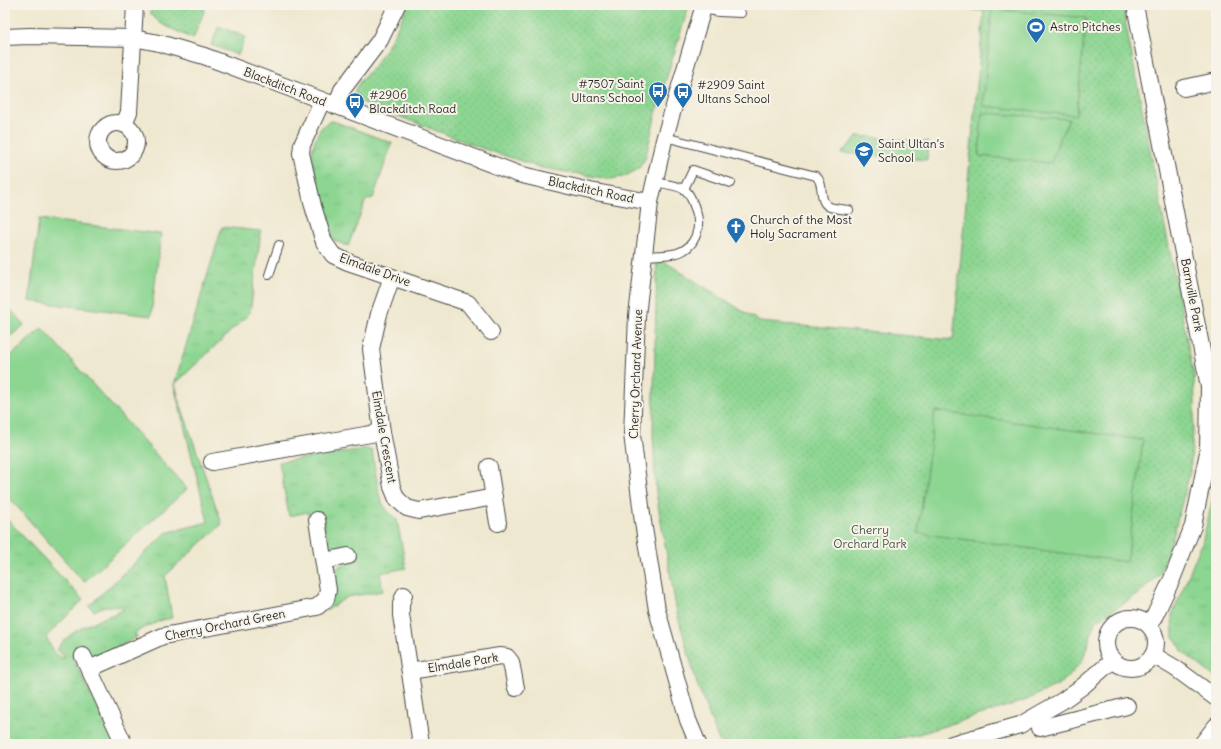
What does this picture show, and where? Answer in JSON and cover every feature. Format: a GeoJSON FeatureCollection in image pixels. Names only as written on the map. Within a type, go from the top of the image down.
{"type":"FeatureCollection","features":[{"type":"Feature","properties":{"kind":"street"},"geometry":{"type":"LineString","coordinates":[[124,124],[129,112],[135,5]]}},
{"type":"Feature","properties":{"kind":"street","name":"Elmdale Drive"},"geometry":{"type":"LineString","coordinates":[[397,5],[380,40],[342,90],[329,103],[302,145],[301,153],[308,188],[324,242],[333,255],[340,259],[468,303],[491,332]]}},
{"type":"Feature","properties":{"kind":"street","name":"Barnville Park"},"geometry":{"type":"LineString","coordinates":[[1135,5],[1209,387],[1212,452],[1193,526],[1172,579],[1149,625]]}},
{"type":"Feature","properties":{"kind":"street","name":"Cherry Orchard Avenue"},"geometry":{"type":"LineString","coordinates":[[698,744],[688,720],[657,610],[643,522],[633,441],[635,337],[650,202],[664,140],[703,7]]}},
{"type":"Feature","properties":{"kind":"street","name":"Blackditch Road"},"geometry":{"type":"LineString","coordinates":[[5,37],[133,38],[159,43],[204,56],[518,174],[590,191],[650,202]]}},
{"type":"Feature","properties":{"kind":"street"},"geometry":{"type":"LineString","coordinates":[[1184,88],[1216,81]]}},
{"type":"Feature","properties":{"kind":"street","name":"Elmdale Crescent"},"geometry":{"type":"LineString","coordinates":[[392,277],[370,349],[382,432],[392,487],[397,499],[408,508],[419,511],[494,497]]}},
{"type":"Feature","properties":{"kind":"street"},"geometry":{"type":"LineString","coordinates":[[212,462],[382,432]]}},
{"type":"Feature","properties":{"kind":"street"},"geometry":{"type":"LineString","coordinates":[[489,467],[498,523]]}},
{"type":"Feature","properties":{"kind":"street","name":"Cherry Orchard Green"},"geometry":{"type":"LineString","coordinates":[[124,744],[86,662],[163,636],[316,607],[326,599],[328,590],[317,520]]}},
{"type":"Feature","properties":{"kind":"street"},"geometry":{"type":"LineString","coordinates":[[324,561],[348,556]]}},
{"type":"Feature","properties":{"kind":"street","name":"Elmdale Park"},"geometry":{"type":"LineString","coordinates":[[404,595],[401,604],[401,615],[421,744]]}},
{"type":"Feature","properties":{"kind":"street"},"geometry":{"type":"LineString","coordinates":[[1133,617],[1142,620],[1149,625],[1156,639],[1156,647],[1153,655],[1148,661],[1142,666],[1127,668],[1119,665],[1113,660],[1108,653],[1106,645],[1108,632],[1116,622],[1124,618],[1133,617]]}},
{"type":"Feature","properties":{"kind":"street"},"geometry":{"type":"LineString","coordinates":[[1153,655],[1175,668],[1216,698]]}},
{"type":"Feature","properties":{"kind":"street","name":"Elmdale Park"},"geometry":{"type":"LineString","coordinates":[[410,671],[500,656],[507,657],[511,662],[516,688]]}},
{"type":"Feature","properties":{"kind":"street"},"geometry":{"type":"LineString","coordinates":[[953,744],[1020,725],[1062,701],[1083,686],[1113,660]]}},
{"type":"Feature","properties":{"kind":"street"},"geometry":{"type":"LineString","coordinates":[[1062,701],[1074,720]]}},
{"type":"Feature","properties":{"kind":"street"},"geometry":{"type":"LineString","coordinates":[[1040,728],[1127,706]]}},
{"type":"Feature","properties":{"kind":"street"},"geometry":{"type":"LineString","coordinates":[[1202,744],[1216,726]]}},
{"type":"Feature","properties":{"kind":"lane"},"geometry":{"type":"LineString","coordinates":[[703,7],[719,12],[741,13]]}},
{"type":"Feature","properties":{"kind":"lane"},"geometry":{"type":"LineString","coordinates":[[665,137],[816,176],[821,182],[823,202],[829,206],[849,210]]}},
{"type":"Feature","properties":{"kind":"lane"},"geometry":{"type":"LineString","coordinates":[[684,189],[693,170],[731,183]]}},
{"type":"Feature","properties":{"kind":"lane"},"geometry":{"type":"LineString","coordinates":[[643,256],[678,253],[694,242],[698,231],[697,215],[689,194],[684,189],[655,182]]}},
{"type":"Feature","properties":{"kind":"lane"},"geometry":{"type":"LineString","coordinates":[[269,275],[279,246]]}},
{"type":"Feature","properties":{"kind":"green space"},"geometry":{"type":"Polygon","coordinates":[[[149,5],[205,5],[205,9],[193,39],[160,23],[151,14],[149,5]]]}},
{"type":"Feature","properties":{"kind":"green space"},"geometry":{"type":"Polygon","coordinates":[[[407,5],[689,5],[658,106],[645,159],[640,167],[623,177],[610,179],[542,168],[481,148],[357,100],[355,97],[356,88],[374,66],[388,44],[397,29],[407,5]]]}},
{"type":"Feature","properties":{"kind":"green space","name":"Cherry Orchard Park"},"geometry":{"type":"Polygon","coordinates":[[[931,5],[1122,5],[1194,376],[1195,404],[1190,472],[1173,537],[1160,574],[1138,594],[1095,622],[1082,662],[1063,682],[1027,700],[919,734],[871,744],[722,744],[719,741],[697,684],[677,613],[656,493],[653,434],[657,257],[760,322],[953,340],[984,11],[931,5]]]}},
{"type":"Feature","properties":{"kind":"green space","name":"Astro Pitches"},"geometry":{"type":"Polygon","coordinates":[[[992,9],[1086,18],[1076,115],[983,106],[992,9]]]}},
{"type":"Feature","properties":{"kind":"green space"},"geometry":{"type":"Polygon","coordinates":[[[219,26],[245,37],[238,55],[211,45],[219,26]]]}},
{"type":"Feature","properties":{"kind":"green space"},"geometry":{"type":"Polygon","coordinates":[[[982,113],[1069,119],[1051,163],[979,156],[982,113]]]}},
{"type":"Feature","properties":{"kind":"green space"},"geometry":{"type":"Polygon","coordinates":[[[333,121],[392,143],[373,198],[366,200],[348,246],[335,241],[332,237],[312,159],[313,148],[320,130],[328,122],[333,121]]]}},
{"type":"Feature","properties":{"kind":"green space"},"geometry":{"type":"Polygon","coordinates":[[[858,136],[928,142],[927,160],[841,153],[858,136]]]}},
{"type":"Feature","properties":{"kind":"green space"},"geometry":{"type":"Polygon","coordinates":[[[39,219],[161,234],[151,316],[29,301],[39,219]]]}},
{"type":"Feature","properties":{"kind":"green space"},"geometry":{"type":"Polygon","coordinates":[[[222,227],[261,231],[250,313],[175,384],[181,406],[222,524],[165,576],[172,618],[162,620],[135,632],[137,637],[98,655],[92,654],[86,647],[71,654],[115,744],[5,744],[5,517],[83,600],[46,637],[54,653],[64,659],[63,655],[57,650],[62,642],[69,636],[77,630],[123,610],[121,606],[107,606],[94,611],[89,606],[166,533],[208,522],[174,385],[222,227]]]}},
{"type":"Feature","properties":{"kind":"green space"},"geometry":{"type":"Polygon","coordinates":[[[5,303],[24,325],[5,341],[5,303]]]}},
{"type":"Feature","properties":{"kind":"green space"},"geometry":{"type":"Polygon","coordinates":[[[42,328],[187,489],[84,582],[5,493],[5,361],[42,328]]]}},
{"type":"Feature","properties":{"kind":"green space"},"geometry":{"type":"Polygon","coordinates":[[[935,411],[1143,440],[1127,562],[918,533],[935,411]]]}},
{"type":"Feature","properties":{"kind":"green space"},"geometry":{"type":"Polygon","coordinates":[[[363,449],[372,451],[382,503],[397,520],[406,568],[380,573],[383,591],[347,597],[326,611],[325,608],[333,574],[339,566],[354,561],[352,551],[336,552],[332,550],[327,541],[323,514],[308,517],[308,512],[289,516],[279,462],[363,449]]]}},
{"type":"Feature","properties":{"kind":"green space"},"geometry":{"type":"Polygon","coordinates":[[[1216,485],[1216,678],[1183,652],[1173,635],[1172,615],[1202,543],[1216,485]]]}},
{"type":"Feature","properties":{"kind":"place","name":"Astro Pitches"},"geometry":{"type":"Point","coordinates":[1036,44]}},
{"type":"Feature","properties":{"kind":"place","name":"#7507 Saint Ultans School"},"geometry":{"type":"Point","coordinates":[658,108]}},
{"type":"Feature","properties":{"kind":"place","name":"#2909 Saint Ultans School"},"geometry":{"type":"Point","coordinates":[683,109]}},
{"type":"Feature","properties":{"kind":"place","name":"#2906 Blackditch Road"},"geometry":{"type":"Point","coordinates":[355,119]}},
{"type":"Feature","properties":{"kind":"place","name":"Saint Ultan’s School"},"geometry":{"type":"Point","coordinates":[864,168]}},
{"type":"Feature","properties":{"kind":"place","name":"Church of the Most Holy Sacrament"},"geometry":{"type":"Point","coordinates":[736,244]}}]}
